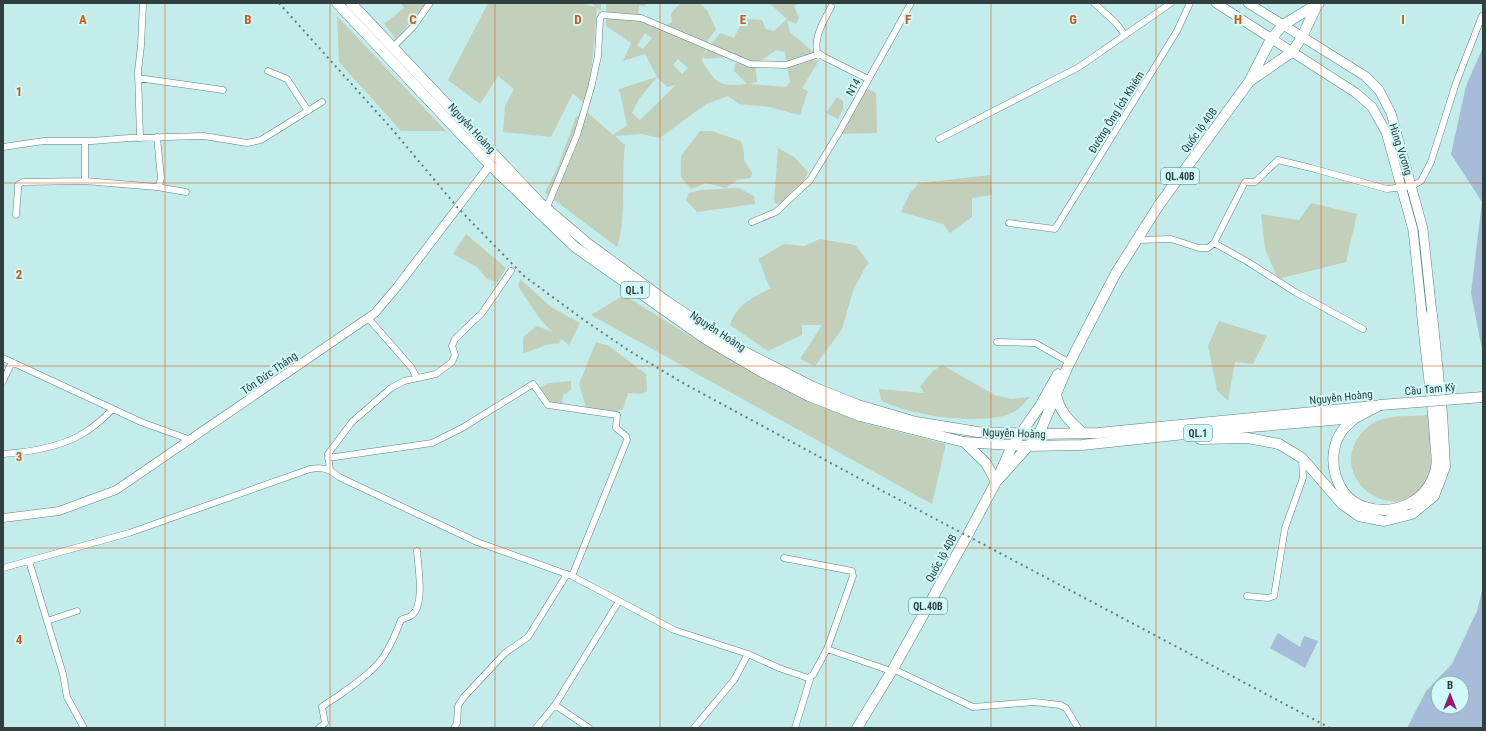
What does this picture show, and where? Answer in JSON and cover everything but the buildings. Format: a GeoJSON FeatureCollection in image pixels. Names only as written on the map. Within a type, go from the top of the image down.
{"type":"FeatureCollection","features":[{"type":"Feature","properties":{"kind":"highway","name":"Nguyễn Hoàng"},"geometry":{"type":"LineString","coordinates":[[337,3],[490,165],[575,247],[704,338],[760,371],[808,396],[860,416],[964,442],[1012,446],[1082,445],[1250,427],[1355,418],[1380,405]]}},
{"type":"Feature","properties":{"kind":"highway","name":"Nguyễn Hoàng"},"geometry":{"type":"LineString","coordinates":[[351,3],[535,197],[587,243],[666,301],[737,348],[776,370],[858,405],[916,422],[978,432],[1039,434],[1082,433],[1181,426],[1380,405]]}},
{"type":"Feature","properties":{"kind":"highway"},"geometry":{"type":"LineString","coordinates":[[1249,82],[1271,40],[1283,24],[1318,3]]}},
{"type":"Feature","properties":{"kind":"highway"},"geometry":{"type":"LineString","coordinates":[[1249,82],[1292,52],[1302,37],[1318,3]]}},
{"type":"Feature","properties":{"kind":"highway","name":"Quốc lộ 40B"},"geometry":{"type":"LineString","coordinates":[[996,482],[1039,434],[1068,366],[1116,273],[1159,205],[1249,82]]}},
{"type":"Feature","properties":{"kind":"highway","name":"Quốc lộ 40B"},"geometry":{"type":"LineString","coordinates":[[857,728],[892,670],[996,482],[1012,446],[1040,406],[1107,282],[1116,273]]}},
{"type":"Feature","properties":{"kind":"highway"},"geometry":{"type":"LineString","coordinates":[[1355,418],[1340,433],[1334,450],[1333,464],[1338,482],[1349,497],[1364,507],[1384,511],[1408,506],[1425,492],[1436,468],[1427,314]]}},
{"type":"Feature","properties":{"kind":"highway"},"geometry":{"type":"LineString","coordinates":[[1130,440],[1167,441],[1248,438],[1279,444],[1302,458],[1342,504],[1359,516],[1384,521],[1412,514],[1434,496],[1445,468],[1442,413],[1427,314]]}},
{"type":"Feature","properties":{"kind":"highway"},"geometry":{"type":"LineString","coordinates":[[1056,393],[1060,407],[1082,433]]}},
{"type":"Feature","properties":{"kind":"highway","name":"Cầu Tam Kỳ"},"geometry":{"type":"LineString","coordinates":[[1380,405],[1483,397]]}},
{"type":"Feature","properties":{"kind":"highway"},"geometry":{"type":"LineString","coordinates":[[964,442],[986,463],[996,482]]}},
{"type":"Feature","properties":{"kind":"main road","name":"Hùng Vương"},"geometry":{"type":"LineString","coordinates":[[1216,3],[1271,40],[1356,93],[1372,107],[1386,132],[1413,230],[1427,314]]}},
{"type":"Feature","properties":{"kind":"main road","name":"Hùng Vương"},"geometry":{"type":"LineString","coordinates":[[1248,3],[1365,76],[1379,90],[1391,113],[1423,229],[1427,314]]}},
{"type":"Feature","properties":{"kind":"street"},"geometry":{"type":"LineString","coordinates":[[140,138],[138,78],[143,3]]}},
{"type":"Feature","properties":{"kind":"street"},"geometry":{"type":"LineString","coordinates":[[393,47],[413,27],[430,3]]}},
{"type":"Feature","properties":{"kind":"street","name":"N14"},"geometry":{"type":"LineString","coordinates":[[752,222],[776,212],[810,180],[911,3]]}},
{"type":"Feature","properties":{"kind":"street"},"geometry":{"type":"LineString","coordinates":[[1094,3],[1116,23],[1125,35]]}},
{"type":"Feature","properties":{"kind":"street"},"geometry":{"type":"LineString","coordinates":[[939,139],[1079,67],[1171,3]]}},
{"type":"Feature","properties":{"kind":"street","name":"Đường Ông Ích Khiêm"},"geometry":{"type":"LineString","coordinates":[[1008,223],[1055,229],[1177,31],[1190,3]]}},
{"type":"Feature","properties":{"kind":"street"},"geometry":{"type":"LineString","coordinates":[[831,7],[820,30],[816,47],[819,54],[868,79]]}},
{"type":"Feature","properties":{"kind":"street"},"geometry":{"type":"LineString","coordinates":[[547,207],[577,135],[591,88],[598,56],[600,19],[602,15],[642,18],[750,64],[786,65],[819,54]]}},
{"type":"Feature","properties":{"kind":"street"},"geometry":{"type":"LineString","coordinates":[[1138,240],[1171,239],[1204,249],[1214,243],[1245,182],[1255,182],[1276,161],[1311,168],[1387,189],[1412,186],[1425,176],[1432,162],[1456,83],[1482,16]]}},
{"type":"Feature","properties":{"kind":"street"},"geometry":{"type":"LineString","coordinates":[[268,71],[287,79],[308,111]]}},
{"type":"Feature","properties":{"kind":"street"},"geometry":{"type":"LineString","coordinates":[[138,78],[222,90]]}},
{"type":"Feature","properties":{"kind":"street"},"geometry":{"type":"LineString","coordinates":[[3,147],[44,141],[85,141],[157,137],[211,137],[251,143],[260,140],[322,102]]}},
{"type":"Feature","properties":{"kind":"street"},"geometry":{"type":"LineString","coordinates":[[157,137],[161,178],[159,186],[157,187]]}},
{"type":"Feature","properties":{"kind":"street"},"geometry":{"type":"LineString","coordinates":[[85,141],[85,181]]}},
{"type":"Feature","properties":{"kind":"street","name":"Tôn Đức Thắng"},"geometry":{"type":"LineString","coordinates":[[3,518],[59,511],[110,493],[135,479],[375,313],[397,287],[490,165]]}},
{"type":"Feature","properties":{"kind":"street"},"geometry":{"type":"LineString","coordinates":[[16,215],[18,185],[23,182],[85,181],[157,187],[186,192]]}},
{"type":"Feature","properties":{"kind":"street"},"geometry":{"type":"LineString","coordinates":[[1214,243],[1248,262],[1295,292],[1363,329]]}},
{"type":"Feature","properties":{"kind":"street"},"geometry":{"type":"LineString","coordinates":[[330,470],[328,454],[352,422],[391,388],[404,381],[436,374],[452,362],[455,356],[452,346],[455,339],[482,313],[511,271]]}},
{"type":"Feature","properties":{"kind":"street"},"geometry":{"type":"LineString","coordinates":[[368,318],[406,361],[417,378]]}},
{"type":"Feature","properties":{"kind":"street"},"geometry":{"type":"LineString","coordinates":[[997,342],[1034,343],[1065,360]]}},
{"type":"Feature","properties":{"kind":"street"},"geometry":{"type":"LineString","coordinates":[[3,358],[141,422],[191,440]]}},
{"type":"Feature","properties":{"kind":"street"},"geometry":{"type":"LineString","coordinates":[[3,381],[12,362]]}},
{"type":"Feature","properties":{"kind":"street"},"geometry":{"type":"LineString","coordinates":[[328,458],[432,443],[462,428],[533,384],[548,405],[617,415],[616,428],[626,436],[627,440],[570,575],[528,637],[505,653],[464,698],[458,706],[457,723],[454,728]]}},
{"type":"Feature","properties":{"kind":"street"},"geometry":{"type":"LineString","coordinates":[[3,454],[22,452],[66,441],[86,432],[113,409]]}},
{"type":"Feature","properties":{"kind":"street"},"geometry":{"type":"LineString","coordinates":[[1248,596],[1268,598],[1274,596],[1286,528],[1303,478],[1302,458]]}},
{"type":"Feature","properties":{"kind":"street"},"geometry":{"type":"LineString","coordinates":[[3,568],[129,533],[310,469],[320,468],[330,470],[340,477],[477,542],[570,575],[674,630],[748,654],[778,668],[808,678],[811,676]]}},
{"type":"Feature","properties":{"kind":"street"},"geometry":{"type":"LineString","coordinates":[[319,728],[325,723],[322,707],[368,674],[381,662],[389,649],[401,620],[411,617],[416,611],[420,589],[417,551]]}},
{"type":"Feature","properties":{"kind":"street"},"geometry":{"type":"LineString","coordinates":[[784,558],[852,572],[853,576],[827,649],[820,665],[811,676],[796,728]]}},
{"type":"Feature","properties":{"kind":"street"},"geometry":{"type":"LineString","coordinates":[[29,561],[67,697],[84,728]]}},
{"type":"Feature","properties":{"kind":"street"},"geometry":{"type":"LineString","coordinates":[[536,728],[555,705],[619,601]]}},
{"type":"Feature","properties":{"kind":"street"},"geometry":{"type":"LineString","coordinates":[[47,621],[77,611]]}},
{"type":"Feature","properties":{"kind":"street"},"geometry":{"type":"LineString","coordinates":[[827,649],[892,670],[973,707],[1034,702],[1060,705],[1070,713],[1078,728]]}},
{"type":"Feature","properties":{"kind":"street"},"geometry":{"type":"LineString","coordinates":[[694,728],[734,680],[748,654]]}},
{"type":"Feature","properties":{"kind":"street"},"geometry":{"type":"LineString","coordinates":[[555,705],[588,728]]}},
{"type":"Feature","properties":{"kind":"green space"},"geometry":{"type":"Polygon","coordinates":[[[401,3],[427,3],[396,39],[384,24],[404,8],[401,3]]]}},
{"type":"Feature","properties":{"kind":"green space"},"geometry":{"type":"Polygon","coordinates":[[[488,3],[579,3],[596,7],[591,3],[601,3],[601,10],[597,8],[588,108],[573,93],[551,137],[503,132],[505,106],[514,89],[498,76],[480,104],[448,80],[488,3]]]}},
{"type":"Feature","properties":{"kind":"green space"},"geometry":{"type":"Polygon","coordinates":[[[606,3],[648,3],[644,6],[639,5],[638,13],[661,28],[672,22],[671,14],[679,5],[686,3],[699,3],[707,10],[716,29],[708,40],[704,54],[720,33],[734,38],[740,26],[747,19],[762,20],[766,29],[774,31],[787,19],[769,3],[799,3],[794,6],[799,18],[796,24],[787,20],[790,32],[819,57],[811,63],[820,59],[802,88],[808,91],[800,115],[769,107],[739,104],[728,96],[706,104],[660,138],[641,134],[615,136],[625,145],[622,224],[617,247],[545,193],[558,166],[576,117],[587,112],[613,135],[627,125],[619,89],[657,77],[645,54],[623,61],[631,43],[606,26],[606,3]],[[645,33],[637,45],[643,49],[652,38],[645,33]],[[776,50],[755,65],[757,82],[749,84],[786,87],[790,82],[785,52],[776,50]],[[703,56],[702,61],[715,79],[724,84],[747,84],[734,71],[735,64],[739,62],[725,57],[705,59],[703,56]],[[678,59],[673,65],[682,74],[688,68],[678,59]],[[657,77],[639,99],[632,113],[640,120],[676,85],[667,87],[657,77]]]}},
{"type":"Feature","properties":{"kind":"green space"},"geometry":{"type":"Polygon","coordinates":[[[337,16],[446,131],[401,131],[339,62],[337,16]]]}},
{"type":"Feature","properties":{"kind":"green space"},"geometry":{"type":"Polygon","coordinates":[[[867,88],[876,93],[877,133],[838,134],[867,88]]]}},
{"type":"Feature","properties":{"kind":"green space"},"geometry":{"type":"Polygon","coordinates":[[[837,97],[843,101],[843,109],[838,119],[826,113],[837,97]]]}},
{"type":"Feature","properties":{"kind":"green space"},"geometry":{"type":"Polygon","coordinates":[[[700,131],[712,131],[741,141],[744,152],[744,160],[752,173],[751,178],[737,180],[726,188],[706,183],[691,189],[681,177],[681,156],[700,131]]]}},
{"type":"Feature","properties":{"kind":"green space"},"geometry":{"type":"Polygon","coordinates":[[[778,148],[794,157],[808,172],[800,189],[784,208],[774,202],[778,148]]]}},
{"type":"Feature","properties":{"kind":"green space"},"geometry":{"type":"Polygon","coordinates":[[[990,175],[992,195],[972,198],[972,217],[950,233],[943,224],[901,212],[910,193],[919,183],[990,175]]]}},
{"type":"Feature","properties":{"kind":"green space"},"geometry":{"type":"Polygon","coordinates":[[[738,188],[754,196],[755,204],[697,212],[686,200],[689,193],[701,190],[738,188]]]}},
{"type":"Feature","properties":{"kind":"green space"},"geometry":{"type":"Polygon","coordinates":[[[1311,203],[1357,214],[1346,262],[1278,279],[1265,249],[1261,214],[1299,220],[1311,203]]]}},
{"type":"Feature","properties":{"kind":"green space"},"geometry":{"type":"Polygon","coordinates":[[[466,234],[506,268],[498,282],[487,279],[477,267],[453,254],[466,234]]]}},
{"type":"Feature","properties":{"kind":"green space"},"geometry":{"type":"Polygon","coordinates":[[[820,239],[855,245],[869,263],[853,291],[842,329],[815,366],[800,359],[822,325],[802,325],[802,335],[768,351],[730,325],[737,311],[746,302],[771,288],[758,259],[784,244],[804,246],[820,239]]]}},
{"type":"Feature","properties":{"kind":"green space"},"geometry":{"type":"Polygon","coordinates":[[[520,279],[551,307],[580,323],[569,345],[561,339],[559,344],[545,345],[523,353],[523,337],[537,326],[553,332],[538,316],[518,286],[520,279]]]}},
{"type":"Feature","properties":{"kind":"green space"},"geometry":{"type":"Polygon","coordinates":[[[624,295],[685,333],[778,386],[867,424],[946,444],[932,504],[591,315],[624,295]]]}},
{"type":"Feature","properties":{"kind":"green space"},"geometry":{"type":"Polygon","coordinates":[[[1219,321],[1267,336],[1253,364],[1235,362],[1228,401],[1217,390],[1208,346],[1219,321]]]}},
{"type":"Feature","properties":{"kind":"green space"},"geometry":{"type":"Polygon","coordinates":[[[596,342],[609,346],[646,374],[647,391],[642,394],[628,393],[623,409],[594,413],[586,407],[579,384],[596,342]]]}},
{"type":"Feature","properties":{"kind":"green space"},"geometry":{"type":"Polygon","coordinates":[[[942,365],[995,395],[1011,399],[1030,397],[1017,410],[1005,415],[970,419],[949,418],[909,411],[881,400],[879,389],[924,393],[920,386],[933,371],[942,365]]]}},
{"type":"Feature","properties":{"kind":"green space"},"geometry":{"type":"Polygon","coordinates":[[[571,381],[571,390],[563,395],[562,403],[551,406],[540,393],[540,388],[548,383],[571,381]]]}},
{"type":"Feature","properties":{"kind":"green space"},"geometry":{"type":"Polygon","coordinates":[[[1432,415],[1435,467],[1428,480],[1416,494],[1402,501],[1387,501],[1373,495],[1361,486],[1353,473],[1351,457],[1356,441],[1364,430],[1375,422],[1383,419],[1401,416],[1432,415]]]}},
{"type":"Feature","properties":{"kind":"water"},"geometry":{"type":"Polygon","coordinates":[[[1483,47],[1483,354],[1471,293],[1482,202],[1451,154],[1466,86],[1483,47]]]}},
{"type":"Feature","properties":{"kind":"water"},"geometry":{"type":"Polygon","coordinates":[[[1483,587],[1483,728],[1407,728],[1426,691],[1430,687],[1430,715],[1470,715],[1470,675],[1441,675],[1452,664],[1477,611],[1483,587]]]}},
{"type":"Feature","properties":{"kind":"water"},"geometry":{"type":"Polygon","coordinates":[[[1278,633],[1300,647],[1304,636],[1318,641],[1305,668],[1270,648],[1278,633]]]}},
{"type":"Feature","properties":{"kind":"railway"},"geometry":{"type":"LineString","coordinates":[[279,3],[391,128],[458,208],[524,276],[584,320],[631,352],[683,383],[877,488],[1330,728]]}}]}
